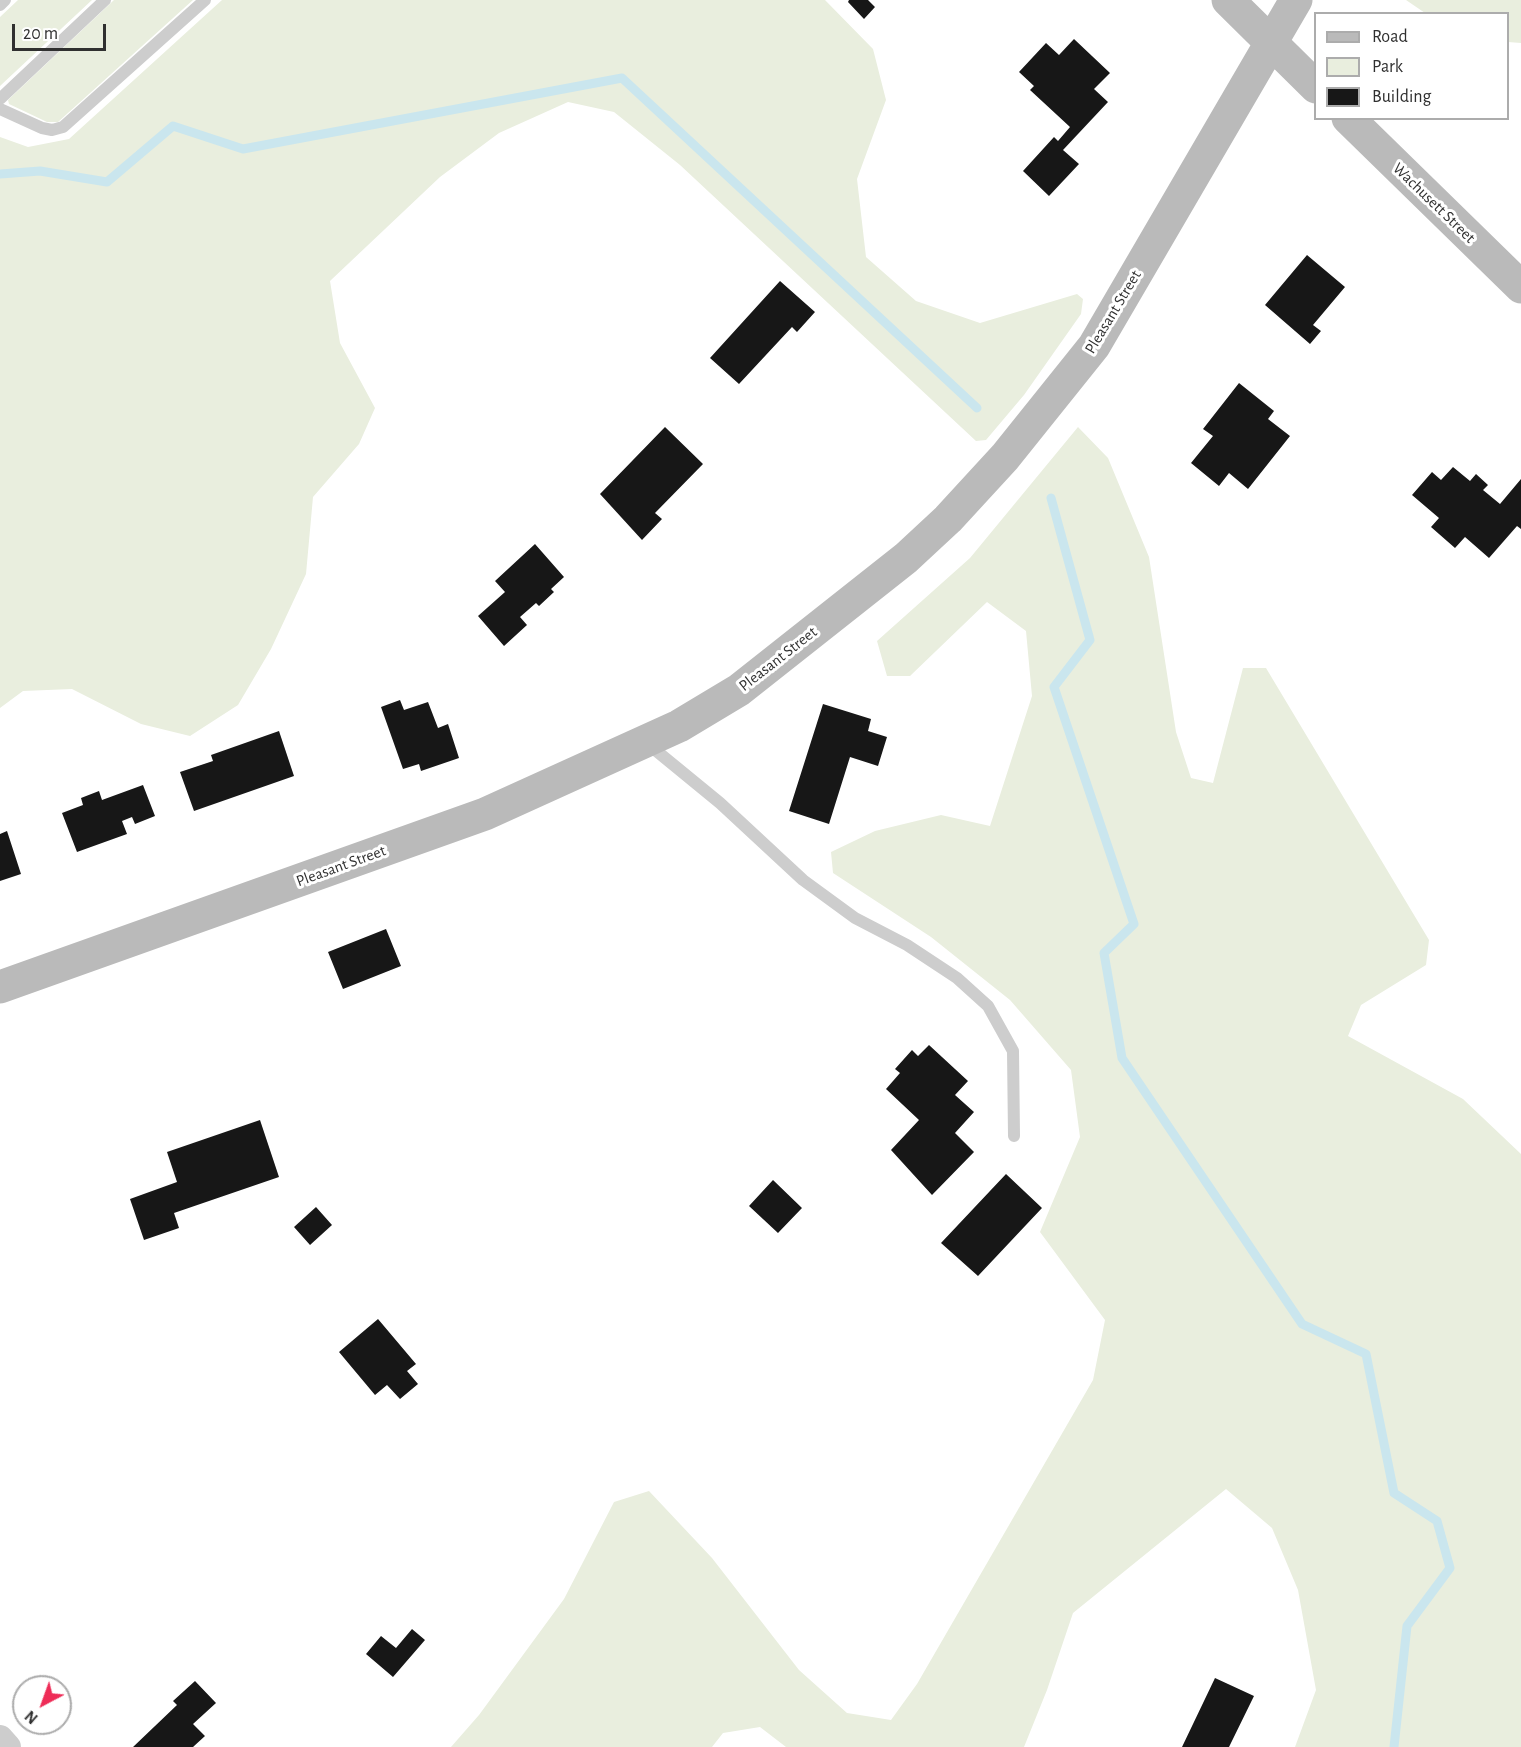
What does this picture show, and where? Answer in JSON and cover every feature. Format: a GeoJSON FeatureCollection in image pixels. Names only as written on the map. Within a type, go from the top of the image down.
{"type":"FeatureCollection","features":[{"type":"Feature","properties":{"kind":"street"},"geometry":{"type":"LineString","coordinates":[[1228,0],[1314,85]]}},
{"type":"Feature","properties":{"kind":"street","name":"Pleasant Street"},"geometry":{"type":"LineString","coordinates":[[0,987],[485,814],[679,726],[739,690],[906,558],[957,509],[1005,457],[1094,346],[1296,0]]}},
{"type":"Feature","properties":{"kind":"street","name":"Wachusett Street"},"geometry":{"type":"LineString","coordinates":[[1350,120],[1521,287]]}},
{"type":"Feature","properties":{"kind":"street"},"geometry":{"type":"LineString","coordinates":[[0,1738],[8,1747]]}},
{"type":"Feature","properties":{"kind":"lane"},"geometry":{"type":"LineString","coordinates":[[0,5],[5,0]]}},
{"type":"Feature","properties":{"kind":"lane"},"geometry":{"type":"LineString","coordinates":[[0,99],[105,0]]}},
{"type":"Feature","properties":{"kind":"lane"},"geometry":{"type":"LineString","coordinates":[[0,109],[42,128],[52,130],[63,127],[205,0]]}},
{"type":"Feature","properties":{"kind":"lane"},"geometry":{"type":"LineString","coordinates":[[645,742],[720,803],[803,880],[855,918],[907,945],[957,978],[988,1006],[1012,1050],[1014,1136]]}},
{"type":"Feature","properties":{"kind":"green space"},"geometry":{"type":"Polygon","coordinates":[[[18,0],[92,0],[0,86],[0,17],[18,0]]]}},
{"type":"Feature","properties":{"kind":"green space"},"geometry":{"type":"Polygon","coordinates":[[[114,0],[193,0],[58,122],[47,122],[9,104],[8,100],[114,0]]]}},
{"type":"Feature","properties":{"kind":"green space"},"geometry":{"type":"Polygon","coordinates":[[[222,0],[825,0],[873,49],[886,100],[857,179],[866,257],[916,301],[980,323],[1077,294],[1083,299],[1081,314],[1024,395],[986,440],[976,441],[680,165],[614,112],[568,102],[499,133],[440,177],[330,281],[340,343],[375,408],[359,444],[313,497],[306,574],[271,649],[238,705],[190,736],[141,724],[72,689],[23,691],[0,708],[0,137],[28,147],[69,139],[222,0]]]}},
{"type":"Feature","properties":{"kind":"green space"},"geometry":{"type":"Polygon","coordinates":[[[1406,0],[1521,0],[1521,43],[1509,42],[1509,12],[1424,12],[1406,0]]]}},
{"type":"Feature","properties":{"kind":"green space"},"geometry":{"type":"Polygon","coordinates":[[[1078,427],[1108,458],[1149,557],[1176,732],[1191,778],[1213,783],[1243,668],[1266,668],[1429,940],[1426,965],[1361,1005],[1348,1036],[1463,1099],[1521,1154],[1521,1747],[1295,1747],[1316,1690],[1298,1590],[1272,1528],[1226,1489],[1073,1613],[1047,1690],[1024,1747],[786,1747],[760,1727],[723,1733],[712,1747],[451,1747],[479,1715],[564,1599],[614,1502],[649,1491],[712,1558],[799,1670],[847,1713],[891,1720],[917,1684],[1093,1380],[1105,1320],[1040,1232],[1080,1137],[1071,1070],[1010,1000],[931,937],[833,873],[831,852],[875,831],[941,815],[990,826],[1032,696],[1026,631],[987,602],[910,676],[887,676],[877,641],[970,558],[1078,427]]]}},
{"type":"Feature","properties":{"kind":"building"},"geometry":{"type":"Polygon","coordinates":[[[849,0],[868,0],[875,7],[864,19],[848,2],[849,0]]]}},
{"type":"Feature","properties":{"kind":"building"},"geometry":{"type":"Polygon","coordinates":[[[1074,39],[1110,73],[1094,89],[1108,102],[1063,150],[1079,164],[1049,196],[1023,171],[1054,137],[1058,141],[1070,127],[1030,90],[1034,86],[1019,72],[1046,43],[1059,55],[1074,39]]]}},
{"type":"Feature","properties":{"kind":"building"},"geometry":{"type":"Polygon","coordinates":[[[1307,255],[1345,287],[1313,325],[1321,331],[1310,344],[1265,305],[1307,255]]]}},
{"type":"Feature","properties":{"kind":"building"},"geometry":{"type":"Polygon","coordinates":[[[780,281],[815,312],[797,332],[792,327],[739,384],[710,358],[780,281]]]}},
{"type":"Feature","properties":{"kind":"building"},"geometry":{"type":"Polygon","coordinates":[[[1239,383],[1274,411],[1268,419],[1290,436],[1248,489],[1229,473],[1219,486],[1191,463],[1213,436],[1203,429],[1239,383]]]}},
{"type":"Feature","properties":{"kind":"building"},"geometry":{"type":"Polygon","coordinates":[[[665,427],[703,464],[655,513],[662,519],[642,540],[600,494],[665,427]]]}},
{"type":"Feature","properties":{"kind":"building"},"geometry":{"type":"Polygon","coordinates":[[[1453,467],[1470,481],[1476,474],[1488,485],[1483,490],[1500,504],[1521,479],[1521,529],[1517,526],[1489,558],[1465,537],[1455,548],[1431,527],[1439,518],[1412,495],[1432,472],[1441,480],[1453,467]]]}},
{"type":"Feature","properties":{"kind":"building"},"geometry":{"type":"Polygon","coordinates":[[[535,544],[564,577],[551,589],[554,592],[539,606],[536,603],[520,617],[527,625],[504,646],[478,616],[505,592],[495,581],[535,544]]]}},
{"type":"Feature","properties":{"kind":"building"},"geometry":{"type":"Polygon","coordinates":[[[400,700],[404,710],[428,702],[438,728],[448,724],[459,758],[421,771],[419,764],[403,769],[381,707],[400,700]]]}},
{"type":"Feature","properties":{"kind":"building"},"geometry":{"type":"Polygon","coordinates":[[[823,704],[871,719],[868,731],[887,737],[878,766],[850,757],[829,824],[789,811],[823,704]]]}},
{"type":"Feature","properties":{"kind":"building"},"geometry":{"type":"Polygon","coordinates":[[[279,731],[294,776],[194,811],[180,772],[213,761],[211,755],[279,731]]]}},
{"type":"Feature","properties":{"kind":"building"},"geometry":{"type":"Polygon","coordinates":[[[143,785],[155,816],[135,824],[132,817],[122,821],[127,834],[77,852],[62,813],[83,805],[81,798],[99,791],[102,800],[143,785]]]}},
{"type":"Feature","properties":{"kind":"building"},"geometry":{"type":"Polygon","coordinates":[[[7,831],[21,874],[0,881],[0,834],[7,831]]]}},
{"type":"Feature","properties":{"kind":"building"},"geometry":{"type":"Polygon","coordinates":[[[386,929],[401,966],[343,989],[328,952],[386,929]]]}},
{"type":"Feature","properties":{"kind":"building"},"geometry":{"type":"Polygon","coordinates":[[[929,1045],[968,1081],[955,1095],[974,1112],[955,1133],[974,1152],[932,1195],[891,1150],[919,1120],[886,1089],[900,1073],[895,1069],[912,1050],[918,1056],[929,1045]]]}},
{"type":"Feature","properties":{"kind":"building"},"geometry":{"type":"Polygon","coordinates":[[[260,1120],[279,1177],[174,1213],[179,1228],[144,1240],[130,1199],[177,1182],[167,1152],[260,1120]]]}},
{"type":"Feature","properties":{"kind":"building"},"geometry":{"type":"Polygon","coordinates":[[[1006,1174],[1042,1208],[978,1276],[941,1243],[1006,1174]]]}},
{"type":"Feature","properties":{"kind":"building"},"geometry":{"type":"Polygon","coordinates":[[[773,1180],[802,1208],[778,1233],[749,1206],[773,1180]]]}},
{"type":"Feature","properties":{"kind":"building"},"geometry":{"type":"Polygon","coordinates":[[[316,1207],[332,1225],[310,1245],[294,1227],[316,1207]]]}},
{"type":"Feature","properties":{"kind":"building"},"geometry":{"type":"Polygon","coordinates":[[[378,1319],[416,1364],[407,1371],[418,1384],[400,1399],[387,1385],[375,1395],[339,1352],[378,1319]]]}},
{"type":"Feature","properties":{"kind":"building"},"geometry":{"type":"Polygon","coordinates":[[[412,1629],[425,1640],[393,1677],[366,1654],[381,1636],[396,1648],[412,1629]]]}},
{"type":"Feature","properties":{"kind":"building"},"geometry":{"type":"Polygon","coordinates":[[[1215,1678],[1254,1696],[1229,1747],[1182,1747],[1215,1678]]]}},
{"type":"Feature","properties":{"kind":"building"},"geometry":{"type":"Polygon","coordinates":[[[195,1681],[216,1703],[193,1724],[205,1736],[193,1747],[133,1747],[177,1705],[173,1701],[195,1681]]]}},
{"type":"Feature","properties":{"kind":"waterway"},"geometry":{"type":"LineString","coordinates":[[0,174],[40,171],[107,182],[173,126],[243,149],[622,78],[977,408]]}},
{"type":"Feature","properties":{"kind":"waterway"},"geometry":{"type":"LineString","coordinates":[[1051,498],[1090,640],[1054,687],[1134,924],[1104,953],[1122,1058],[1302,1324],[1366,1354],[1394,1493],[1437,1521],[1450,1568],[1407,1626],[1394,1747]]}}]}
